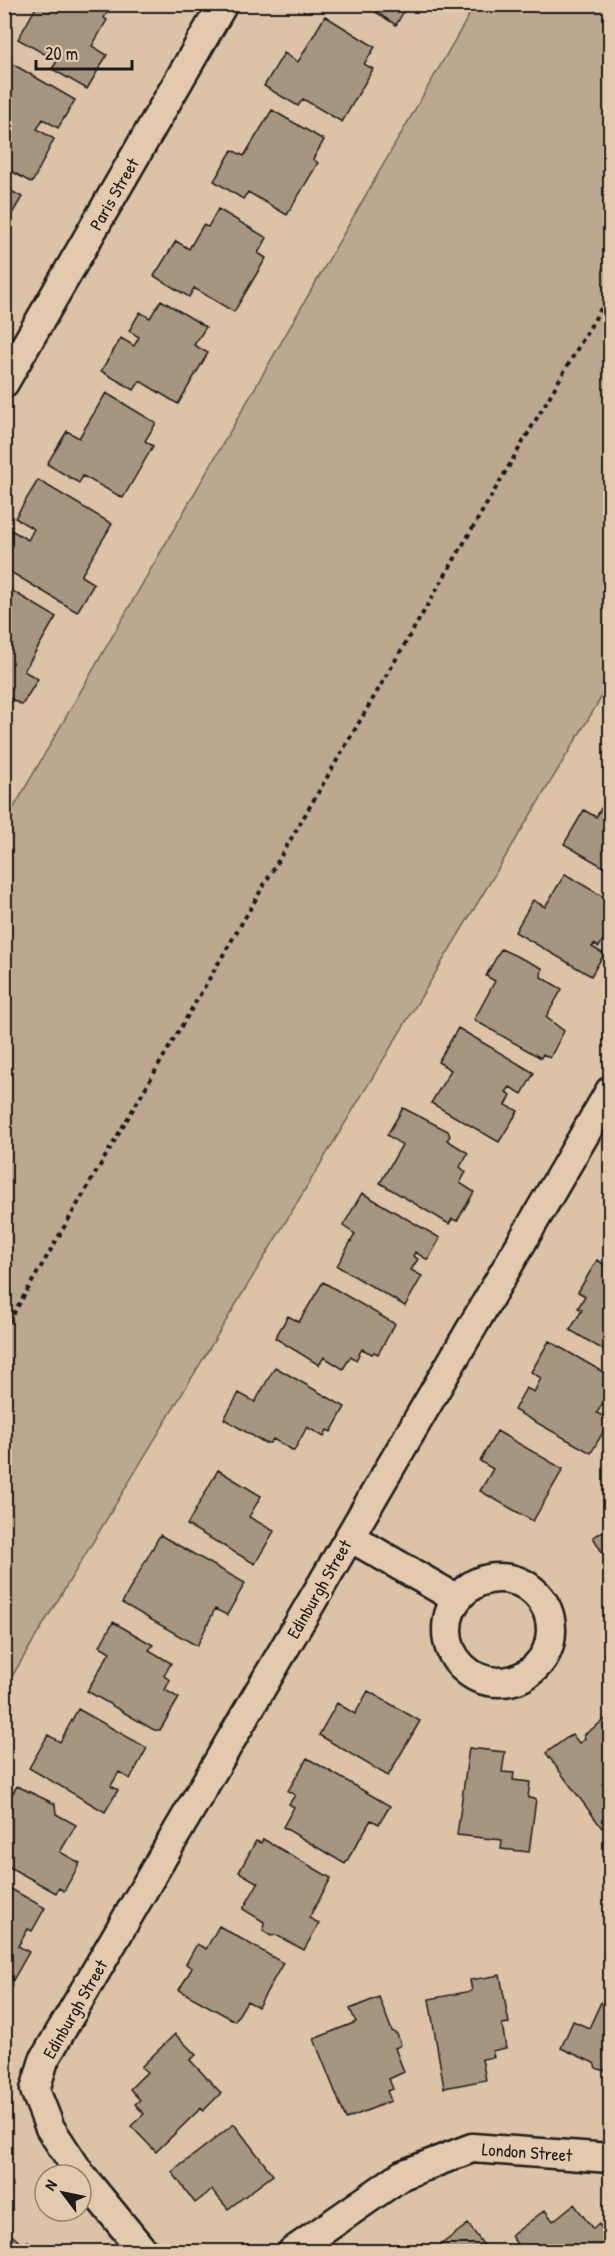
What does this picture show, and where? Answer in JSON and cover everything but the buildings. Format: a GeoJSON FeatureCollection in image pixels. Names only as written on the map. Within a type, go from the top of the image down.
{"type":"FeatureCollection","features":[{"type":"Feature","properties":{"kind":"street","name":"Paris Street"},"geometry":{"type":"LineString","coordinates":[[4,383],[223,4]]}},
{"type":"Feature","properties":{"kind":"street","name":"Edinburgh Street"},"geometry":{"type":"LineString","coordinates":[[73,2163],[50,2128],[34,2090],[44,2060],[610,1091]]}},
{"type":"Feature","properties":{"kind":"street"},"geometry":{"type":"LineString","coordinates":[[350,1537],[457,1599]]}},
{"type":"Feature","properties":{"kind":"street","name":"London Street"},"geometry":{"type":"LineString","coordinates":[[292,2252],[402,2175],[472,2148],[610,2158]]}},
{"type":"Feature","properties":{"kind":"street"},"geometry":{"type":"LineString","coordinates":[[93,2190],[144,2252]]}},
{"type":"Feature","properties":{"kind":"path"},"geometry":{"type":"LineString","coordinates":[[4,1330],[610,293]]}},
{"type":"Feature","properties":{"kind":"shaded area"},"geometry":{"type":"Polygon","coordinates":[[[475,5],[610,5],[610,683],[5,1688],[5,823],[475,5]]]}}]}
